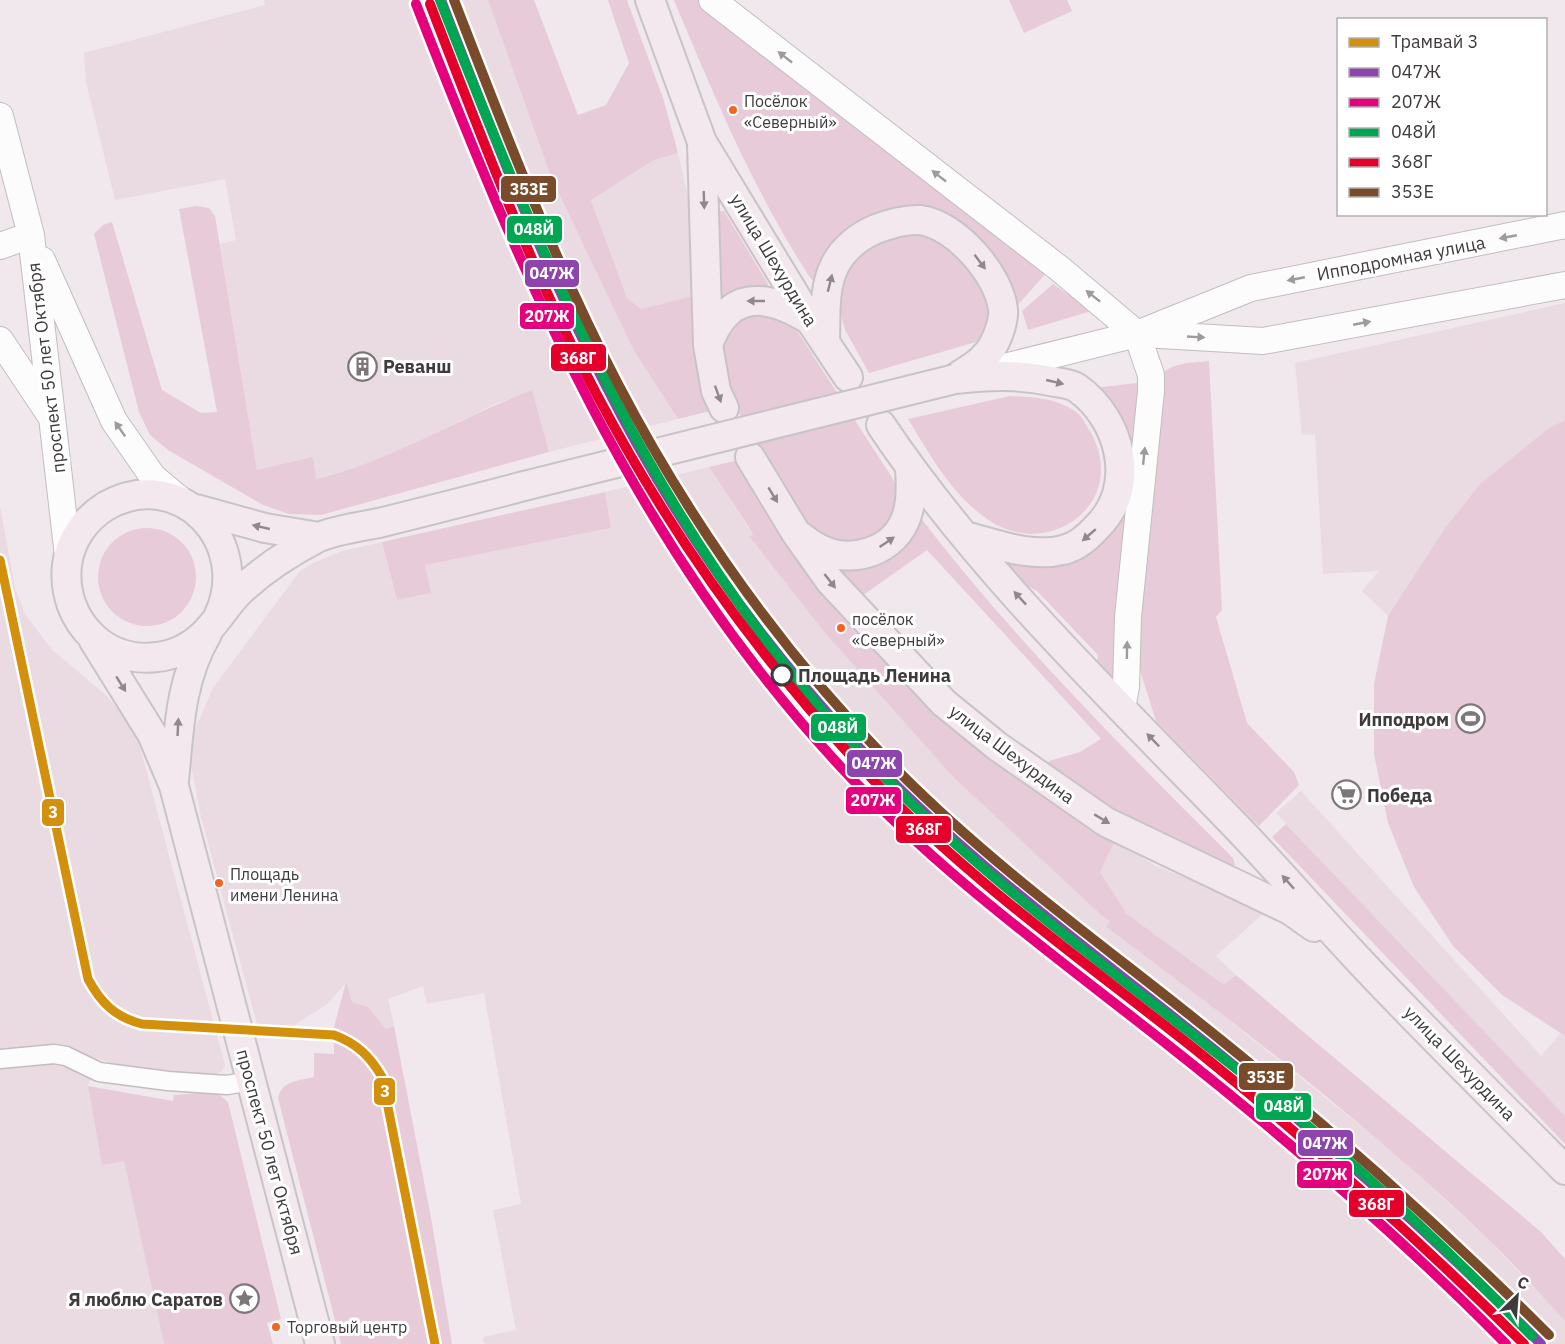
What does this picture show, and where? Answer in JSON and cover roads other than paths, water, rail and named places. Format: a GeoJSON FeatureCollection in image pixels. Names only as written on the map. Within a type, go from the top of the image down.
{"type":"FeatureCollection","features":[{"type":"Feature","properties":{"kind":"main road","name":"улица Шехурдина"},"geometry":{"type":"LineString","coordinates":[[650,0],[702,142],[848,377]]}},
{"type":"Feature","properties":{"kind":"main road","name":"улица Шехурдина"},"geometry":{"type":"LineString","coordinates":[[702,142],[708,345],[716,391],[724,408]]}},
{"type":"Feature","properties":{"kind":"main road"},"geometry":{"type":"LineString","coordinates":[[708,345],[715,327],[725,314],[747,300],[775,303],[790,308],[818,331],[829,282],[835,265],[844,252],[856,240],[891,223],[919,220],[943,228],[969,247],[997,290],[1003,309],[996,339],[986,356],[955,379]]}},
{"type":"Feature","properties":{"kind":"main road"},"geometry":{"type":"LineString","coordinates":[[319,537],[265,528],[165,497],[136,496],[114,502],[85,524],[68,556],[66,578],[69,598],[77,618],[90,635],[122,654],[149,658],[185,649],[257,577],[319,537],[955,379],[998,374],[1032,377],[1076,387],[1105,416],[1115,441],[1121,470],[1118,491],[1110,511],[1089,536],[1066,549],[1043,553],[1027,552],[965,536]]}},
{"type":"Feature","properties":{"kind":"main road","name":"улица Шехурдина"},"geometry":{"type":"LineString","coordinates":[[881,425],[910,469],[965,536],[1122,708],[1246,836],[1355,956],[1565,1170]]}},
{"type":"Feature","properties":{"kind":"main road","name":"улица Шехурдина"},"geometry":{"type":"LineString","coordinates":[[750,457],[796,534],[830,581],[944,703],[997,746],[1106,822],[1290,910],[1355,956]]}},
{"type":"Feature","properties":{"kind":"main road"},"geometry":{"type":"LineString","coordinates":[[796,534],[820,550],[845,556],[866,554],[880,547],[896,536],[904,525],[911,495],[910,469]]}},
{"type":"Feature","properties":{"kind":"main road"},"geometry":{"type":"LineString","coordinates":[[186,505],[207,521],[224,550],[228,584],[214,622]]}},
{"type":"Feature","properties":{"kind":"main road","name":"проспект 50 лет Октября"},"geometry":{"type":"LineString","coordinates":[[174,786],[183,691],[194,659],[214,622]]}},
{"type":"Feature","properties":{"kind":"main road","name":"проспект 50 лет Октября"},"geometry":{"type":"LineString","coordinates":[[90,635],[152,734],[174,786],[320,1344]]}},
{"type":"Feature","properties":{"kind":"main road"},"geometry":{"type":"LineString","coordinates":[[1224,880],[1245,876],[1252,866],[1246,836]]}},
{"type":"Feature","properties":{"kind":"street"},"geometry":{"type":"LineString","coordinates":[[712,0],[1051,262],[1137,334],[1151,375],[1151,392],[1128,617],[1126,687],[1122,708]]}},
{"type":"Feature","properties":{"kind":"street","name":"проспект 50 лет Октября"},"geometry":{"type":"LineString","coordinates":[[0,116],[31,235],[68,556]]}},
{"type":"Feature","properties":{"kind":"street","name":"Ипподромная улица"},"geometry":{"type":"LineString","coordinates":[[1137,334],[1237,292],[1565,225]]}},
{"type":"Feature","properties":{"kind":"street"},"geometry":{"type":"LineString","coordinates":[[0,246],[31,235]]}},
{"type":"Feature","properties":{"kind":"street","name":"проспект 50 лет Октября"},"geometry":{"type":"LineString","coordinates":[[31,235],[114,421],[153,477],[186,505]]}},
{"type":"Feature","properties":{"kind":"street"},"geometry":{"type":"LineString","coordinates":[[955,379],[1137,334],[1263,341],[1565,285]]}},
{"type":"Feature","properties":{"kind":"street"},"geometry":{"type":"LineString","coordinates":[[0,340],[53,420]]}},
{"type":"Feature","properties":{"kind":"street"},"geometry":{"type":"LineString","coordinates":[[0,1059],[54,1054],[66,1056],[99,1072],[168,1081],[227,1085],[251,1081]]}},
{"type":"Feature","properties":{"kind":"tram line","name":"3"},"geometry":{"type":"LineString","coordinates":[[0,560],[88,979],[110,1008],[142,1024],[334,1035],[356,1046],[373,1063],[382,1077],[435,1344]]}},
{"type":"Feature","properties":{"kind":"place","name":"Посёлок «Северный»"},"geometry":{"type":"Point","coordinates":[733,110]}},
{"type":"Feature","properties":{"kind":"place","name":"Реванш"},"geometry":{"type":"Point","coordinates":[362,366]}},
{"type":"Feature","properties":{"kind":"place","name":"посёлок «Северный»"},"geometry":{"type":"Point","coordinates":[841,628]}},
{"type":"Feature","properties":{"kind":"place","name":"Площадь Ленина"},"geometry":{"type":"Point","coordinates":[782,675]}},
{"type":"Feature","properties":{"kind":"place","name":"Ипподром"},"geometry":{"type":"Point","coordinates":[1470,719]}},
{"type":"Feature","properties":{"kind":"place","name":"Победа"},"geometry":{"type":"Point","coordinates":[1346,795]}},
{"type":"Feature","properties":{"kind":"place","name":"Площадь имени Ленина"},"geometry":{"type":"Point","coordinates":[219,883]}},
{"type":"Feature","properties":{"kind":"place","name":"Я люблю Саратов"},"geometry":{"type":"Point","coordinates":[244,1299]}},
{"type":"Feature","properties":{"kind":"place","name":"Торговый центр"},"geometry":{"type":"Point","coordinates":[276,1327]}}]}
